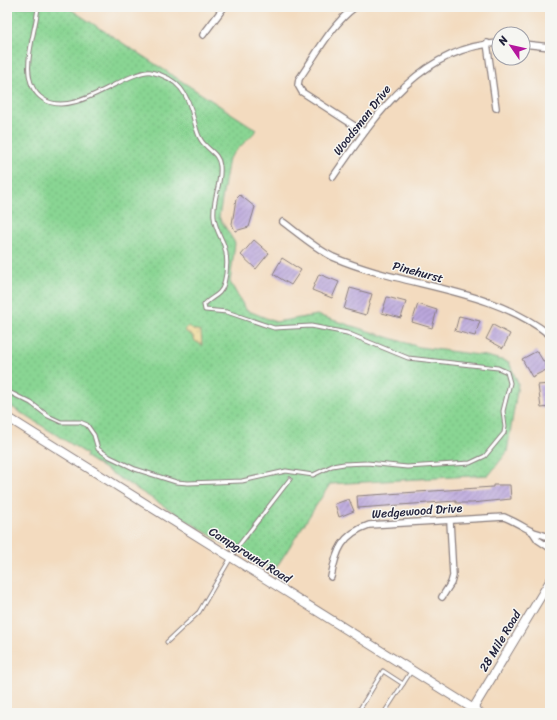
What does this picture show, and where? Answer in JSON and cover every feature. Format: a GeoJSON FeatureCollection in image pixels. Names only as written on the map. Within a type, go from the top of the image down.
{"type":"FeatureCollection","features":[{"type":"Feature","properties":{"kind":"street"},"geometry":{"type":"LineString","coordinates":[[355,7],[336,25],[299,79],[298,85],[302,92],[364,132]]}},
{"type":"Feature","properties":{"kind":"street"},"geometry":{"type":"LineString","coordinates":[[203,35],[222,9]]}},
{"type":"Feature","properties":{"kind":"street"},"geometry":{"type":"LineString","coordinates":[[487,43],[496,108]]}},
{"type":"Feature","properties":{"kind":"street","name":"Woodsman Drive"},"geometry":{"type":"LineString","coordinates":[[332,177],[364,132],[394,94],[418,74],[450,55],[466,48],[491,43]]}},
{"type":"Feature","properties":{"kind":"street"},"geometry":{"type":"LineString","coordinates":[[531,45],[550,47]]}},
{"type":"Feature","properties":{"kind":"street","name":"Pinehurst"},"geometry":{"type":"LineString","coordinates":[[283,222],[312,244],[332,256],[363,268],[478,298],[514,312],[535,323],[550,335]]}},
{"type":"Feature","properties":{"kind":"street","name":"Campground Road"},"geometry":{"type":"LineString","coordinates":[[7,417],[412,670],[475,712]]}},
{"type":"Feature","properties":{"kind":"street","name":"Wedgewood Drive"},"geometry":{"type":"LineString","coordinates":[[331,577],[335,556],[348,536],[358,528],[369,525],[504,517],[519,522],[532,531],[538,540],[550,548]]}},
{"type":"Feature","properties":{"kind":"street"},"geometry":{"type":"LineString","coordinates":[[442,597],[451,583],[453,576],[450,521]]}},
{"type":"Feature","properties":{"kind":"street","name":"Wedgewood Drive"},"geometry":{"type":"LineString","coordinates":[[532,531],[541,533],[550,538]]}},
{"type":"Feature","properties":{"kind":"street","name":"28 Mile Road"},"geometry":{"type":"LineString","coordinates":[[475,712],[550,581]]}},
{"type":"Feature","properties":{"kind":"lane"},"geometry":{"type":"LineString","coordinates":[[7,391],[32,403],[48,416],[61,422],[80,422],[87,425],[94,434],[98,449],[123,464],[176,482],[206,483],[242,481],[286,471],[313,474],[332,466],[344,464],[368,463],[407,467],[474,462],[489,452],[504,433],[505,427],[503,411],[510,383],[507,372],[498,368],[408,358],[347,333],[311,326],[274,328],[227,312],[205,310],[204,305],[221,292],[224,283],[226,255],[217,231],[214,215],[220,184],[220,167],[218,158],[198,136],[187,97],[178,84],[148,72],[124,80],[93,95],[69,103],[54,103],[44,100],[35,92],[30,76],[30,45],[38,7]]}},
{"type":"Feature","properties":{"kind":"lane"},"geometry":{"type":"LineString","coordinates":[[167,642],[199,612],[231,558],[290,478]]}},
{"type":"Feature","properties":{"kind":"lane"},"geometry":{"type":"LineString","coordinates":[[384,713],[412,670]]}},
{"type":"Feature","properties":{"kind":"lane"},"geometry":{"type":"LineString","coordinates":[[360,713],[358,712],[383,671],[403,684]]}},
{"type":"Feature","properties":{"kind":"green space"},"geometry":{"type":"Polygon","coordinates":[[[7,7],[67,7],[257,130],[229,158],[219,217],[235,243],[230,282],[246,310],[276,322],[317,315],[419,347],[486,356],[509,362],[518,384],[507,452],[489,475],[330,484],[274,571],[236,547],[234,550],[86,457],[87,454],[7,404],[7,7]]]}},
{"type":"Feature","properties":{"kind":"sand"},"geometry":{"type":"Polygon","coordinates":[[[189,326],[193,330],[201,332],[202,345],[195,341],[193,336],[185,331],[189,326]]]}},
{"type":"Feature","properties":{"kind":"building"},"geometry":{"type":"Polygon","coordinates":[[[240,195],[255,207],[249,227],[235,231],[232,224],[236,199],[240,195]]]}},
{"type":"Feature","properties":{"kind":"building"},"geometry":{"type":"Polygon","coordinates":[[[254,240],[269,253],[256,269],[241,255],[254,240]]]}},
{"type":"Feature","properties":{"kind":"building"},"geometry":{"type":"Polygon","coordinates":[[[282,258],[301,270],[291,285],[273,274],[282,258]]]}},
{"type":"Feature","properties":{"kind":"building"},"geometry":{"type":"Polygon","coordinates":[[[319,274],[339,282],[332,298],[312,290],[319,274]]]}},
{"type":"Feature","properties":{"kind":"building"},"geometry":{"type":"Polygon","coordinates":[[[350,288],[372,294],[366,315],[344,309],[350,288]]]}},
{"type":"Feature","properties":{"kind":"building"},"geometry":{"type":"Polygon","coordinates":[[[387,297],[406,302],[401,318],[382,313],[387,297]]]}},
{"type":"Feature","properties":{"kind":"building"},"geometry":{"type":"Polygon","coordinates":[[[418,304],[437,310],[432,328],[412,322],[418,304]]]}},
{"type":"Feature","properties":{"kind":"building"},"geometry":{"type":"Polygon","coordinates":[[[459,316],[480,321],[475,336],[455,331],[459,316]]]}},
{"type":"Feature","properties":{"kind":"building"},"geometry":{"type":"Polygon","coordinates":[[[493,325],[510,334],[503,348],[486,339],[493,325]]]}},
{"type":"Feature","properties":{"kind":"building"},"geometry":{"type":"Polygon","coordinates":[[[537,351],[548,369],[532,377],[522,359],[537,351]]]}},
{"type":"Feature","properties":{"kind":"building"},"geometry":{"type":"Polygon","coordinates":[[[550,384],[550,407],[541,408],[538,385],[550,384]]]}},
{"type":"Feature","properties":{"kind":"building"},"geometry":{"type":"Polygon","coordinates":[[[493,485],[510,485],[511,499],[472,503],[456,503],[456,501],[358,508],[357,496],[493,487],[493,485]]]}},
{"type":"Feature","properties":{"kind":"building"},"geometry":{"type":"Polygon","coordinates":[[[349,499],[354,511],[339,517],[335,504],[349,499]]]}}]}
